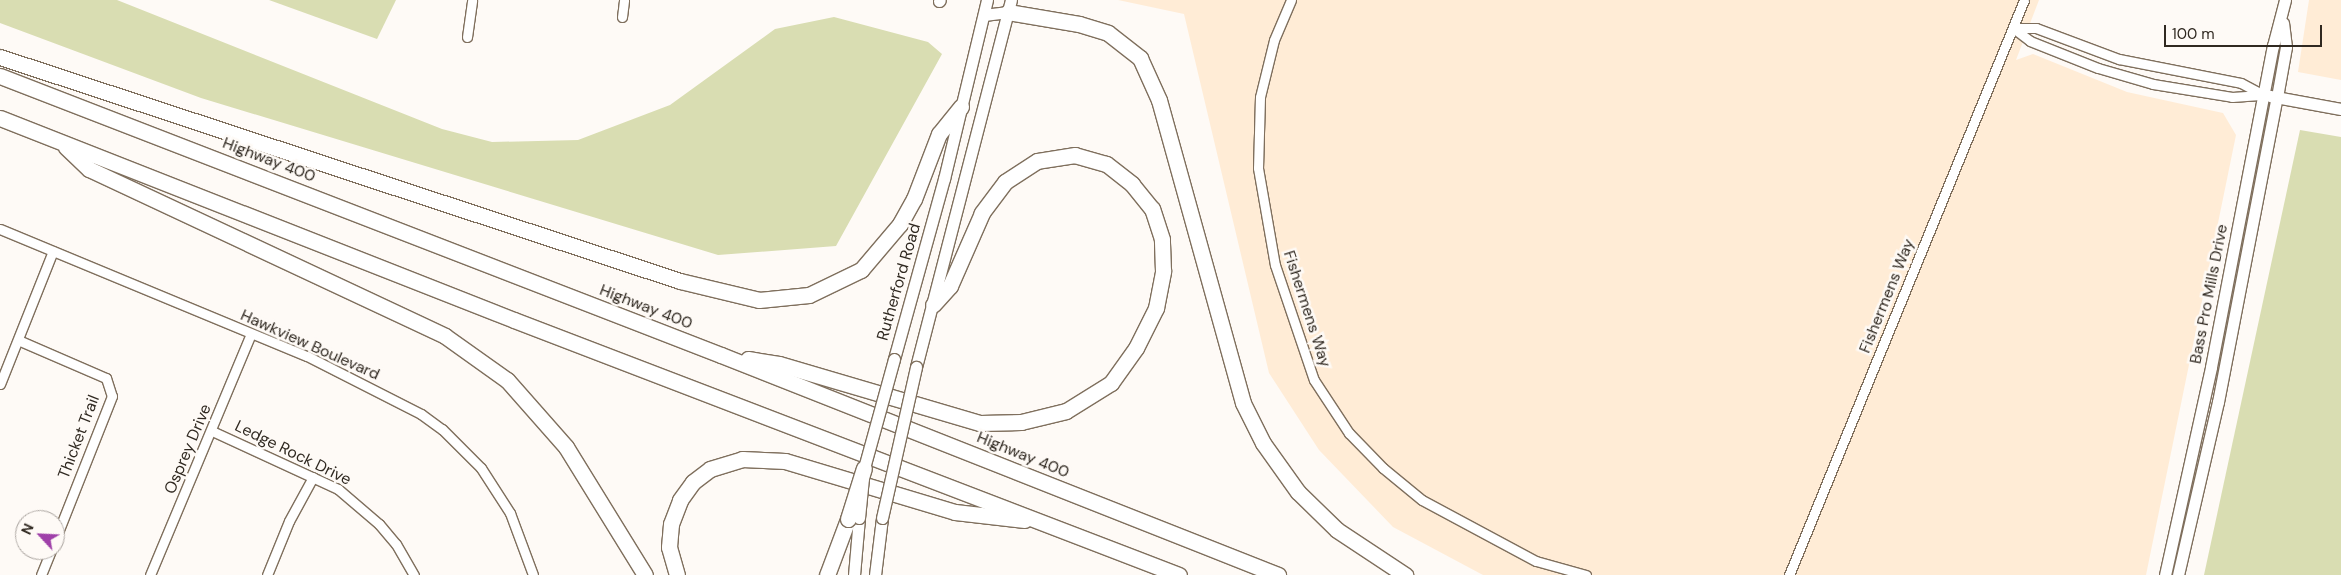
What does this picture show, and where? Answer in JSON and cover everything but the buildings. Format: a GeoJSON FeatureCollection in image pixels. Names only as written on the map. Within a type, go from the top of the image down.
{"type":"FeatureCollection","features":[{"type":"Feature","properties":{"kind":"highway"},"geometry":{"type":"LineString","coordinates":[[1010,6],[1108,33],[1130,47],[1140,58],[1159,100],[1243,403],[1259,435],[1298,492],[1337,530],[1405,575]]}},
{"type":"Feature","properties":{"kind":"highway"},"geometry":{"type":"LineString","coordinates":[[0,57],[680,281],[759,300],[809,295],[861,270],[900,224],[914,199],[939,134],[961,107]]}},
{"type":"Feature","properties":{"kind":"highway","name":"Highway 400"},"geometry":{"type":"LineString","coordinates":[[0,76],[721,354],[1278,575]]}},
{"type":"Feature","properties":{"kind":"highway"},"geometry":{"type":"LineString","coordinates":[[0,118],[514,320],[1049,523],[1179,575]]}},
{"type":"Feature","properties":{"kind":"highway"},"geometry":{"type":"LineString","coordinates":[[60,140],[89,169],[445,336],[507,380],[566,447],[645,575]]}},
{"type":"Feature","properties":{"kind":"highway"},"geometry":{"type":"LineString","coordinates":[[721,354],[779,364],[980,423],[1020,422],[1066,411],[1111,383],[1136,348],[1156,308],[1163,271],[1162,239],[1152,209],[1132,184],[1106,164],[1075,155],[1037,161],[1005,182],[999,189],[982,213],[950,286],[933,305]]}},
{"type":"Feature","properties":{"kind":"highway"},"geometry":{"type":"LineString","coordinates":[[677,575],[670,547],[670,524],[680,500],[693,482],[710,470],[742,459],[784,461],[955,512],[1049,523]]}},
{"type":"Feature","properties":{"kind":"highway"},"geometry":{"type":"LineString","coordinates":[[827,575],[854,518],[864,468]]}},
{"type":"Feature","properties":{"kind":"street"},"geometry":{"type":"LineString","coordinates":[[467,38],[472,0]]}},
{"type":"Feature","properties":{"kind":"street"},"geometry":{"type":"LineString","coordinates":[[622,17],[624,0]]}},
{"type":"Feature","properties":{"kind":"street","name":"Rutherford Road"},"geometry":{"type":"LineString","coordinates":[[864,468],[961,107],[987,0]]}},
{"type":"Feature","properties":{"kind":"street","name":"Fishermens Way"},"geometry":{"type":"LineString","coordinates":[[1291,0],[1274,40],[1260,98],[1258,168],[1275,265],[1314,380],[1349,433],[1383,468],[1422,500],[1536,561],[1586,575]]}},
{"type":"Feature","properties":{"kind":"street","name":"Fishermens Way"},"geometry":{"type":"LineString","coordinates":[[1790,575],[2024,0]]}},
{"type":"Feature","properties":{"kind":"street","name":"Bass Pro Mills Drive"},"geometry":{"type":"LineString","coordinates":[[2165,575],[2212,367],[2272,46],[2282,19],[2285,0]]}},
{"type":"Feature","properties":{"kind":"street"},"geometry":{"type":"LineString","coordinates":[[984,15],[1010,6]]}},
{"type":"Feature","properties":{"kind":"street"},"geometry":{"type":"LineString","coordinates":[[875,575],[882,518],[916,367],[1010,6]]}},
{"type":"Feature","properties":{"kind":"street","name":"Bass Pro Mills Drive"},"geometry":{"type":"LineString","coordinates":[[2178,575],[2218,402],[2277,97],[2286,47],[2282,19]]}},
{"type":"Feature","properties":{"kind":"street"},"geometry":{"type":"LineString","coordinates":[[2013,28],[2036,28],[2119,59],[2241,83],[2264,95]]}},
{"type":"Feature","properties":{"kind":"street"},"geometry":{"type":"LineString","coordinates":[[2013,28],[2030,41],[2098,68],[2153,84],[2232,97],[2264,95],[2341,109]]}},
{"type":"Feature","properties":{"kind":"street","name":"Hawkview Boulevard"},"geometry":{"type":"LineString","coordinates":[[0,229],[315,360],[421,414],[442,429],[481,468],[510,513],[533,575]]}},
{"type":"Feature","properties":{"kind":"street"},"geometry":{"type":"LineString","coordinates":[[0,384],[53,251]]}},
{"type":"Feature","properties":{"kind":"street","name":"Osprey Drive"},"geometry":{"type":"LineString","coordinates":[[150,575],[212,431],[251,334]]}},
{"type":"Feature","properties":{"kind":"street","name":"Thicket Trail"},"geometry":{"type":"LineString","coordinates":[[18,340],[106,378],[112,396],[65,515]]}},
{"type":"Feature","properties":{"kind":"street","name":"Ledge Rock Drive"},"geometry":{"type":"LineString","coordinates":[[212,431],[338,489],[379,524],[401,552],[414,575]]}},
{"type":"Feature","properties":{"kind":"street"},"geometry":{"type":"LineString","coordinates":[[267,575],[288,521],[313,477]]}},
{"type":"Feature","properties":{"kind":"street"},"geometry":{"type":"LineString","coordinates":[[854,518],[854,575]]}},
{"type":"Feature","properties":{"kind":"street"},"geometry":{"type":"LineString","coordinates":[[41,575],[47,560]]}},
{"type":"Feature","properties":{"kind":"shaded area"},"geometry":{"type":"Polygon","coordinates":[[[1118,0],[2039,0],[2016,60],[2033,54],[2127,92],[2223,113],[2236,135],[2146,575],[1483,575],[1393,527],[1319,450],[1269,373],[1184,14],[1118,0]]]}},
{"type":"Feature","properties":{"kind":"shaded area"},"geometry":{"type":"Polygon","coordinates":[[[2309,0],[2341,0],[2341,80],[2298,72],[2309,0]]]}},
{"type":"Feature","properties":{"kind":"green space"},"geometry":{"type":"Polygon","coordinates":[[[0,0],[117,0],[442,129],[492,142],[578,140],[670,105],[775,29],[834,17],[928,42],[942,54],[836,246],[718,255],[201,98],[0,23],[0,0]]]}},
{"type":"Feature","properties":{"kind":"green space"},"geometry":{"type":"Polygon","coordinates":[[[269,0],[396,0],[377,39],[269,0]]]}},
{"type":"Feature","properties":{"kind":"green space"},"geometry":{"type":"Polygon","coordinates":[[[2300,130],[2341,137],[2341,575],[2204,575],[2300,130]]]}}]}
